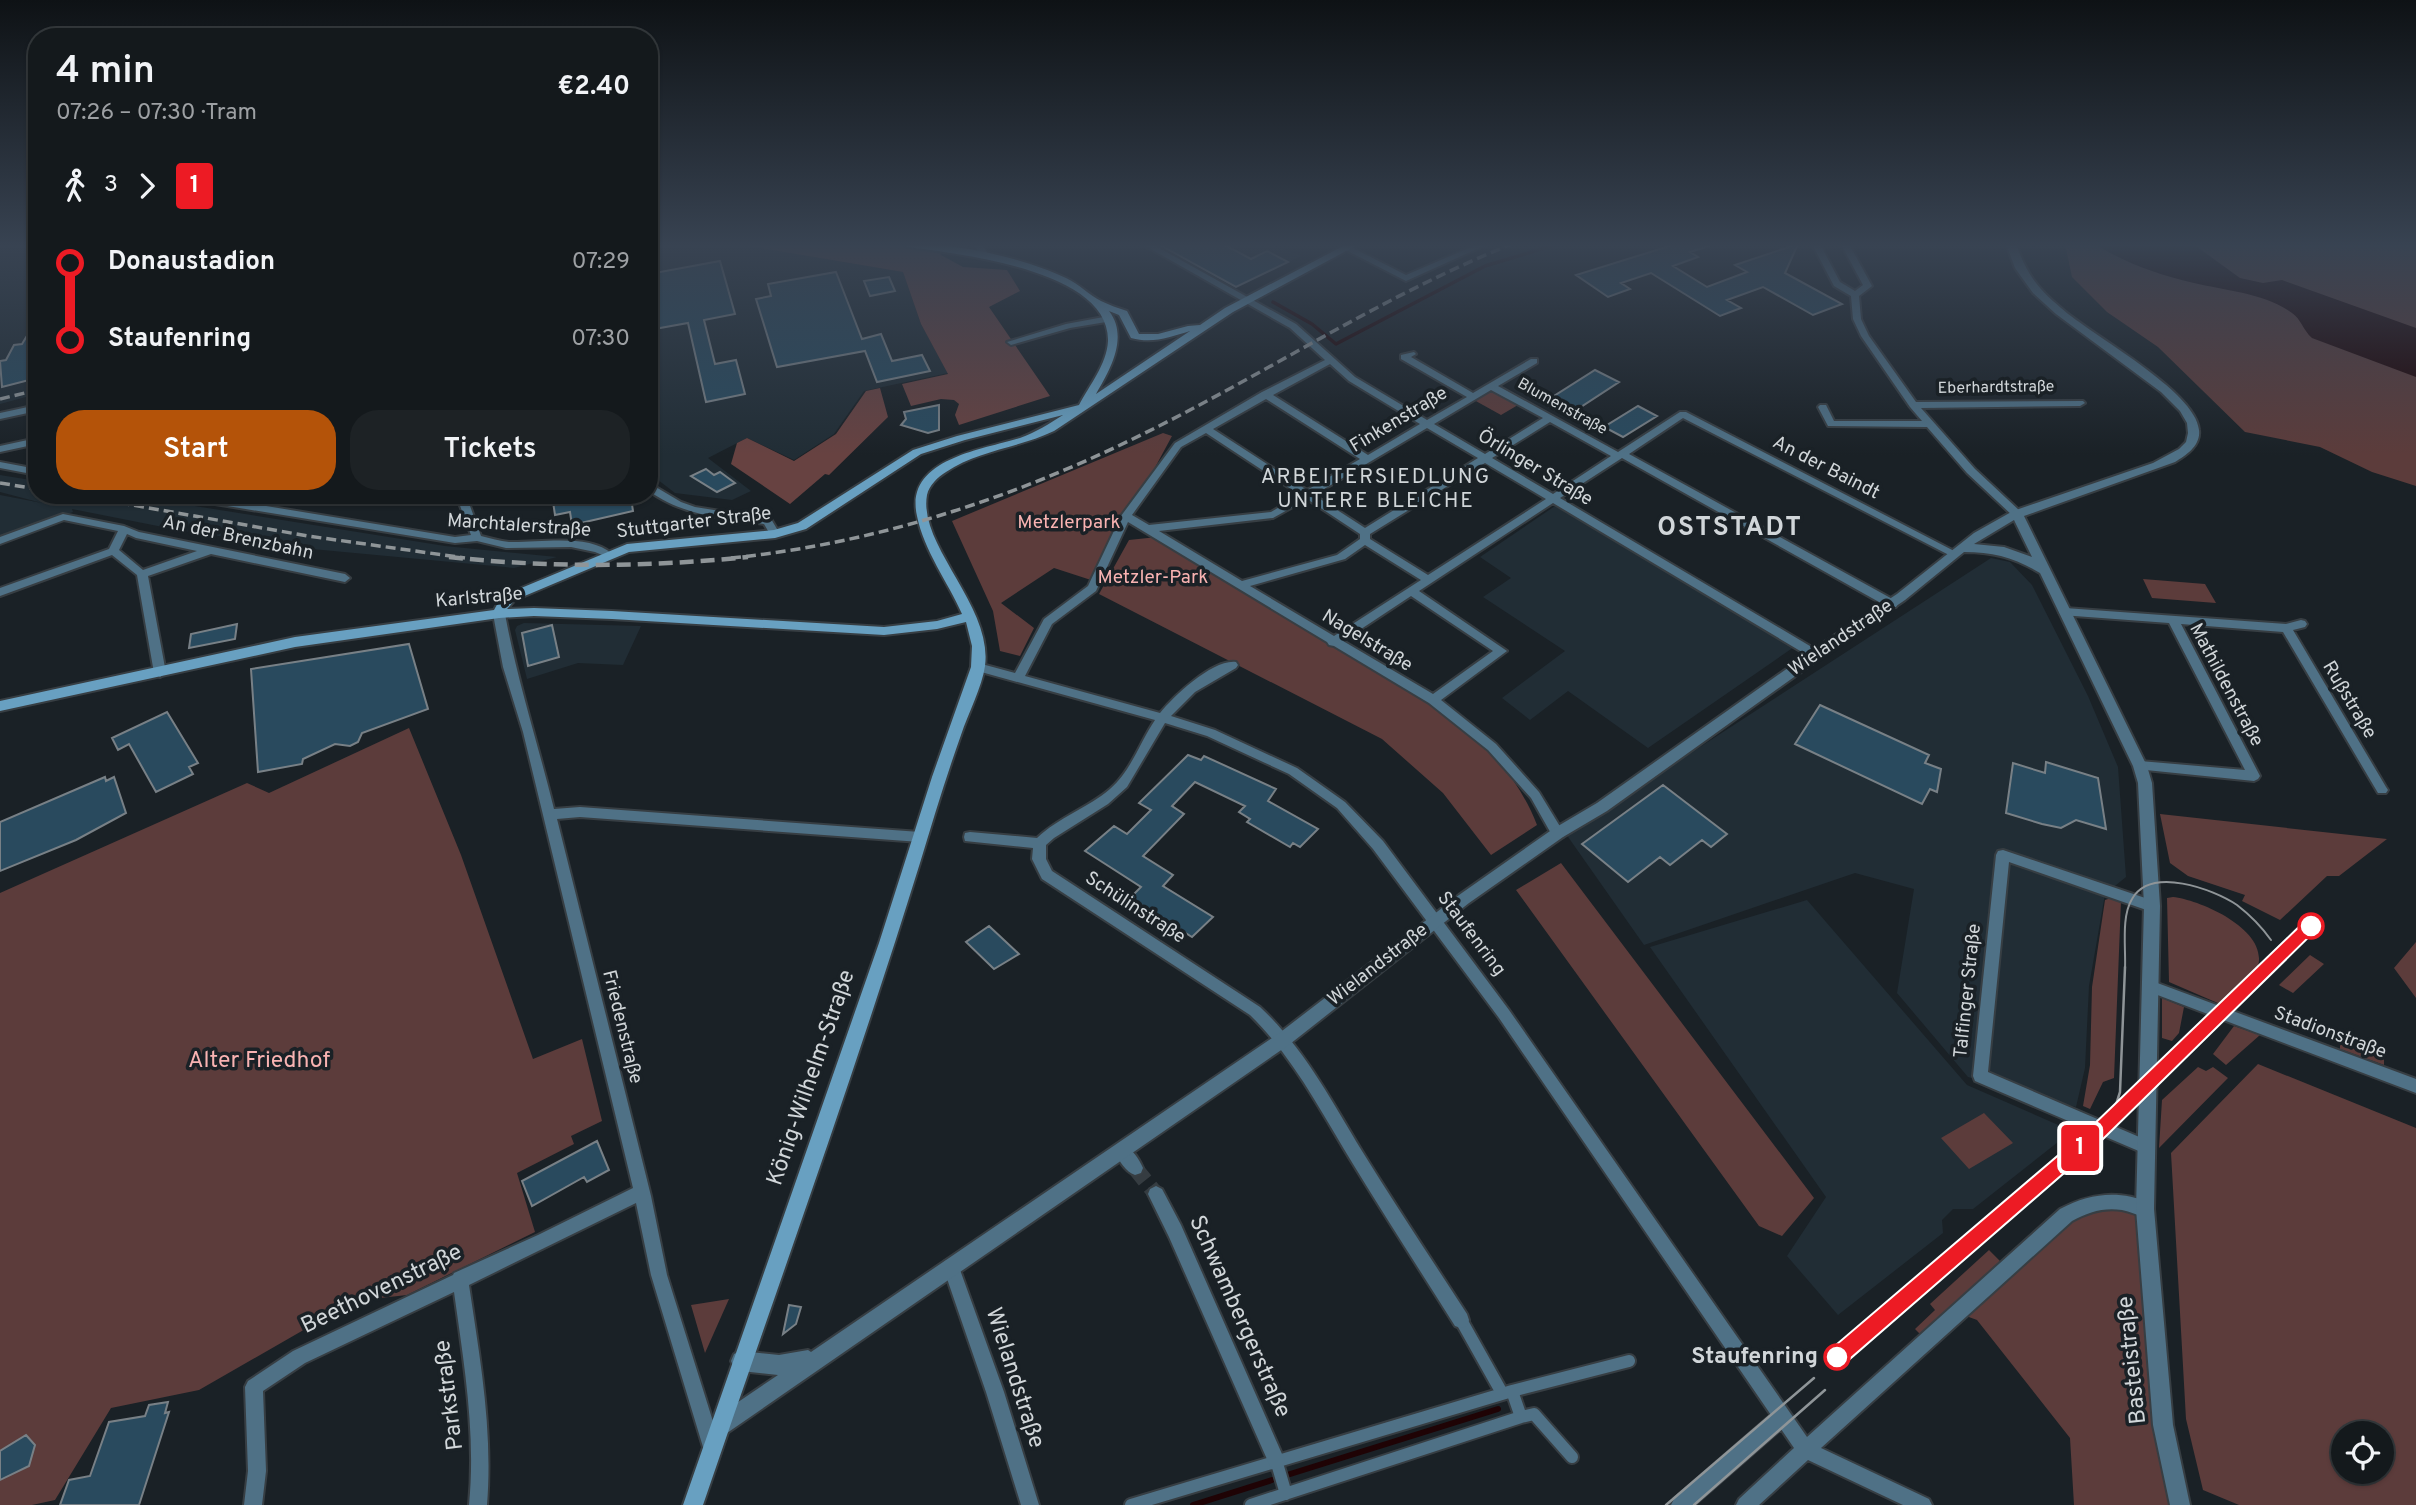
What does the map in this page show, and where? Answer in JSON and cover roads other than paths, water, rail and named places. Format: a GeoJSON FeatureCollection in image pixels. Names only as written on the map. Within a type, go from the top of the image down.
{"type":"FeatureCollection","features":[{"type":"Feature","properties":{"kind":"main road"},"geometry":{"type":"LineString","coordinates":[[1083,407],[1112,347],[1113,337],[1109,319],[1105,314]]}},
{"type":"Feature","properties":{"kind":"main road"},"geometry":{"type":"LineString","coordinates":[[1124,314],[1135,336],[1144,339],[1204,326]]}},
{"type":"Feature","properties":{"kind":"main road"},"geometry":{"type":"LineString","coordinates":[[978,667],[979,649],[969,617],[929,533],[921,499],[925,486],[945,467],[1033,438],[1223,314]]}},
{"type":"Feature","properties":{"kind":"main road","name":"Stuttgarter Straße"},"geometry":{"type":"LineString","coordinates":[[499,614],[503,604],[511,597],[607,554],[644,545],[775,534],[802,526],[917,452],[1083,407]]}},
{"type":"Feature","properties":{"kind":"main road","name":"Karlstraße"},"geometry":{"type":"LineString","coordinates":[[0,706],[295,642],[499,614],[601,614],[884,631],[931,626],[969,617]]}},
{"type":"Feature","properties":{"kind":"main road","name":"König-Wilhelm-Straße"},"geometry":{"type":"LineString","coordinates":[[693,1505],[884,953],[920,836],[978,667]]}},
{"type":"Feature","properties":{"kind":"street","name":"Örlinger Straße"},"geometry":{"type":"LineString","coordinates":[[1269,314],[1296,328],[1352,379],[1816,654]]}},
{"type":"Feature","properties":{"kind":"street","name":"Eberhardtstraße"},"geometry":{"type":"LineString","coordinates":[[1857,314],[1865,336],[1913,405],[1971,471],[2017,514]]}},
{"type":"Feature","properties":{"kind":"street","name":"Wielandstraße"},"geometry":{"type":"LineString","coordinates":[[720,1426],[1284,1039],[1435,920],[1892,604],[1956,551],[1990,527],[2017,514],[2163,463],[2189,446],[2194,429],[2186,411],[2171,396],[2064,314]]}},
{"type":"Feature","properties":{"kind":"street"},"geometry":{"type":"LineString","coordinates":[[1011,342],[1069,326],[1109,319]]}},
{"type":"Feature","properties":{"kind":"street","name":"Finkenstraße"},"geometry":{"type":"LineString","coordinates":[[1411,354],[1404,357],[1472,396]]}},
{"type":"Feature","properties":{"kind":"street"},"geometry":{"type":"LineString","coordinates":[[1018,678],[1048,622],[1092,588],[1126,516],[1178,445],[1265,394],[1330,361]]}},
{"type":"Feature","properties":{"kind":"street","name":"Finkenstraße"},"geometry":{"type":"LineString","coordinates":[[1146,529],[1273,515],[1534,361]]}},
{"type":"Feature","properties":{"kind":"street","name":"Blumenstraße"},"geometry":{"type":"LineString","coordinates":[[1491,386],[1892,604]]}},
{"type":"Feature","properties":{"kind":"street"},"geometry":{"type":"LineString","coordinates":[[1265,394],[1367,459]]}},
{"type":"Feature","properties":{"kind":"street","name":"Eberhardtstraße"},"geometry":{"type":"LineString","coordinates":[[1913,405],[2080,402]]}},
{"type":"Feature","properties":{"kind":"street","name":"Eberhardtstraße"},"geometry":{"type":"LineString","coordinates":[[1823,407],[1831,424],[1929,424]]}},
{"type":"Feature","properties":{"kind":"street"},"geometry":{"type":"LineString","coordinates":[[0,416],[28,410]]}},
{"type":"Feature","properties":{"kind":"street","name":"An der Baindt"},"geometry":{"type":"LineString","coordinates":[[1620,455],[1684,414],[1938,545],[1956,551]]}},
{"type":"Feature","properties":{"kind":"street"},"geometry":{"type":"LineString","coordinates":[[1239,585],[1341,557],[1365,537],[1550,418]]}},
{"type":"Feature","properties":{"kind":"street"},"geometry":{"type":"LineString","coordinates":[[1205,428],[1429,580]]}},
{"type":"Feature","properties":{"kind":"street"},"geometry":{"type":"LineString","coordinates":[[0,449],[28,443]]}},
{"type":"Feature","properties":{"kind":"street"},"geometry":{"type":"LineString","coordinates":[[1333,642],[1620,455]]}},
{"type":"Feature","properties":{"kind":"street"},"geometry":{"type":"LineString","coordinates":[[0,465],[28,470]]}},
{"type":"Feature","properties":{"kind":"street"},"geometry":{"type":"LineString","coordinates":[[658,492],[681,508],[710,515],[767,522],[775,534]]}},
{"type":"Feature","properties":{"kind":"street","name":"Marchtalerstraße"},"geometry":{"type":"LineString","coordinates":[[233,504],[455,540],[477,538],[506,545],[571,544],[598,549],[607,554]]}},
{"type":"Feature","properties":{"kind":"street"},"geometry":{"type":"LineString","coordinates":[[464,504],[477,538]]}},
{"type":"Feature","properties":{"kind":"street"},"geometry":{"type":"LineString","coordinates":[[2017,514],[2140,766],[2149,824],[2152,906],[2146,1147]]}},
{"type":"Feature","properties":{"kind":"street","name":"Nagelstraße"},"geometry":{"type":"LineString","coordinates":[[1126,516],[1433,700],[1492,747],[1535,795],[1558,833]]}},
{"type":"Feature","properties":{"kind":"street","name":"An der Brenzbahn"},"geometry":{"type":"LineString","coordinates":[[0,541],[64,517],[345,578]]}},
{"type":"Feature","properties":{"kind":"street"},"geometry":{"type":"LineString","coordinates":[[0,593],[113,551],[124,529]]}},
{"type":"Feature","properties":{"kind":"street"},"geometry":{"type":"LineString","coordinates":[[142,573],[212,549]]}},
{"type":"Feature","properties":{"kind":"street"},"geometry":{"type":"LineString","coordinates":[[1956,551],[2001,549],[2021,555],[2043,570]]}},
{"type":"Feature","properties":{"kind":"street"},"geometry":{"type":"LineString","coordinates":[[113,551],[142,573],[160,673]]}},
{"type":"Feature","properties":{"kind":"street"},"geometry":{"type":"LineString","coordinates":[[1411,591],[1501,651],[1433,700]]}},
{"type":"Feature","properties":{"kind":"street"},"geometry":{"type":"LineString","coordinates":[[2065,612],[2286,628],[2301,624]]}},
{"type":"Feature","properties":{"kind":"street","name":"Friedenstraße"},"geometry":{"type":"LineString","coordinates":[[499,614],[509,667],[529,732],[642,1192],[659,1275],[712,1448]]}},
{"type":"Feature","properties":{"kind":"street","name":"Mathildenstraße"},"geometry":{"type":"LineString","coordinates":[[2140,766],[2255,776],[2173,620]]}},
{"type":"Feature","properties":{"kind":"street","name":"Rußstraße"},"geometry":{"type":"LineString","coordinates":[[2286,628],[2382,790]]}},
{"type":"Feature","properties":{"kind":"street"},"geometry":{"type":"LineString","coordinates":[[970,837],[1040,843],[1050,832],[1099,804],[1123,784],[1162,717],[1175,700],[1205,677],[1232,664]]}},
{"type":"Feature","properties":{"kind":"street","name":"Staufenring"},"geometry":{"type":"LineString","coordinates":[[978,667],[1162,717],[1253,751],[1293,771],[1326,792],[1364,828],[1504,1014],[1806,1450]]}},
{"type":"Feature","properties":{"kind":"street"},"geometry":{"type":"LineString","coordinates":[[548,815],[580,812],[920,836]]}},
{"type":"Feature","properties":{"kind":"street","name":"Schülinstraße"},"geometry":{"type":"LineString","coordinates":[[1040,843],[1039,859],[1047,875],[1255,1011],[1284,1039]]}},
{"type":"Feature","properties":{"kind":"street","name":"Talfinger Straße"},"geometry":{"type":"LineString","coordinates":[[2146,1147],[1980,1076],[2003,855],[2152,906]]}},
{"type":"Feature","properties":{"kind":"street","name":"Stadionstraße"},"geometry":{"type":"LineString","coordinates":[[2151,987],[2416,1086]]}},
{"type":"Feature","properties":{"kind":"street"},"geometry":{"type":"LineString","coordinates":[[1284,1039],[1314,1081],[1342,1132],[1521,1417]]}},
{"type":"Feature","properties":{"kind":"street","name":"Basteistraße"},"geometry":{"type":"LineString","coordinates":[[2146,1147],[2145,1209],[2162,1412],[2180,1505]]}},
{"type":"Feature","properties":{"kind":"street"},"geometry":{"type":"LineString","coordinates":[[1123,1152],[1135,1167]]}},
{"type":"Feature","properties":{"kind":"street","name":"Beethovenstraße"},"geometry":{"type":"LineString","coordinates":[[253,1505],[257,1471],[254,1387],[299,1357],[642,1192]]}},
{"type":"Feature","properties":{"kind":"street","name":"Schwambergerstraße"},"geometry":{"type":"LineString","coordinates":[[1156,1194],[1175,1231],[1276,1460],[1286,1494]]}},
{"type":"Feature","properties":{"kind":"street"},"geometry":{"type":"LineString","coordinates":[[1745,1505],[2066,1215],[2100,1200],[2124,1201],[2145,1209]]}},
{"type":"Feature","properties":{"kind":"street","name":"Wielandstraße"},"geometry":{"type":"LineString","coordinates":[[951,1267],[996,1392],[1030,1505]]}},
{"type":"Feature","properties":{"kind":"street","name":"Parkstraße"},"geometry":{"type":"LineString","coordinates":[[460,1279],[481,1429],[483,1464],[478,1505]]}},
{"type":"Feature","properties":{"kind":"street","name":"Wielandstraße"},"geometry":{"type":"LineString","coordinates":[[741,1361],[779,1365],[816,1358]]}},
{"type":"Feature","properties":{"kind":"street"},"geometry":{"type":"LineString","coordinates":[[1132,1505],[1507,1392],[1629,1362]]}},
{"type":"Feature","properties":{"kind":"street"},"geometry":{"type":"LineString","coordinates":[[1251,1505],[1534,1414],[1572,1457]]}},
{"type":"Feature","properties":{"kind":"street"},"geometry":{"type":"LineString","coordinates":[[1680,1505],[1783,1417]]}},
{"type":"Feature","properties":{"kind":"street"},"geometry":{"type":"LineString","coordinates":[[1806,1450],[1923,1505]]}},
{"type":"Feature","properties":{"kind":"waterway"},"geometry":{"type":"LineString","coordinates":[[1295,314],[1312,324],[1336,344],[1393,314]]}},
{"type":"Feature","properties":{"kind":"waterway"},"geometry":{"type":"LineString","coordinates":[[1287,1475],[1498,1409]]}},
{"type":"Feature","properties":{"kind":"waterway"},"geometry":{"type":"LineString","coordinates":[[1193,1505],[1272,1480]]}},
{"type":"Feature","properties":{"kind":"tunnel"},"geometry":{"type":"LineString","coordinates":[[1135,1168],[1156,1194]]}},
{"type":"Feature","properties":{"kind":"tram line"},"geometry":{"type":"LineString","coordinates":[[2125,967],[2125,924],[2129,906],[2141,889],[2153,884],[2167,882],[2198,887],[2226,899],[2251,917],[2271,940]]}},
{"type":"Feature","properties":{"kind":"tram line","name":"1"},"geometry":{"type":"LineString","coordinates":[[1837,1357],[2095,1135],[2311,926]]}},
{"type":"Feature","properties":{"kind":"tram line"},"geometry":{"type":"LineString","coordinates":[[2103,1127],[2114,1111],[2120,1092],[2125,967]]}},
{"type":"Feature","properties":{"kind":"tram line"},"geometry":{"type":"LineString","coordinates":[[1666,1505],[1814,1378]]}},
{"type":"Feature","properties":{"kind":"tram line"},"geometry":{"type":"LineString","coordinates":[[1694,1505],[1825,1390]]}},
{"type":"Feature","properties":{"kind":"railway"},"geometry":{"type":"LineString","coordinates":[[731,558],[843,541],[897,528],[1005,494],[1108,451],[1159,426],[1366,314]]}},
{"type":"Feature","properties":{"kind":"railway"},"geometry":{"type":"LineString","coordinates":[[0,399],[28,392]]}},
{"type":"Feature","properties":{"kind":"railway"},"geometry":{"type":"LineString","coordinates":[[0,483],[28,488]]}},
{"type":"Feature","properties":{"kind":"railway"},"geometry":{"type":"LineString","coordinates":[[126,504],[308,536],[465,558]]}},
{"type":"Feature","properties":{"kind":"railway"},"geometry":{"type":"LineString","coordinates":[[449,557],[599,565],[748,557]]}},
{"type":"Feature","properties":{"kind":"place","name":"Staufenring"},"geometry":{"type":"Point","coordinates":[1837,1357]}},
{"type":"Feature","properties":{"kind":"district","name":"ARBEITERSIEDLUNG UNTERE BLEICHE"},"geometry":{"type":"Point","coordinates":[1376,489]}},
{"type":"Feature","properties":{"kind":"district","name":"OSTSTADT"},"geometry":{"type":"Point","coordinates":[1730,528]}},
{"type":"Feature","properties":{"kind":"park label","name":"Metzlerpark"},"geometry":{"type":"Point","coordinates":[1069,523]}},
{"type":"Feature","properties":{"kind":"park label","name":"Metzler-Park"},"geometry":{"type":"Point","coordinates":[1153,578]}},
{"type":"Feature","properties":{"kind":"park label","name":"Alter Friedhof"},"geometry":{"type":"Point","coordinates":[259,1061]}}]}
